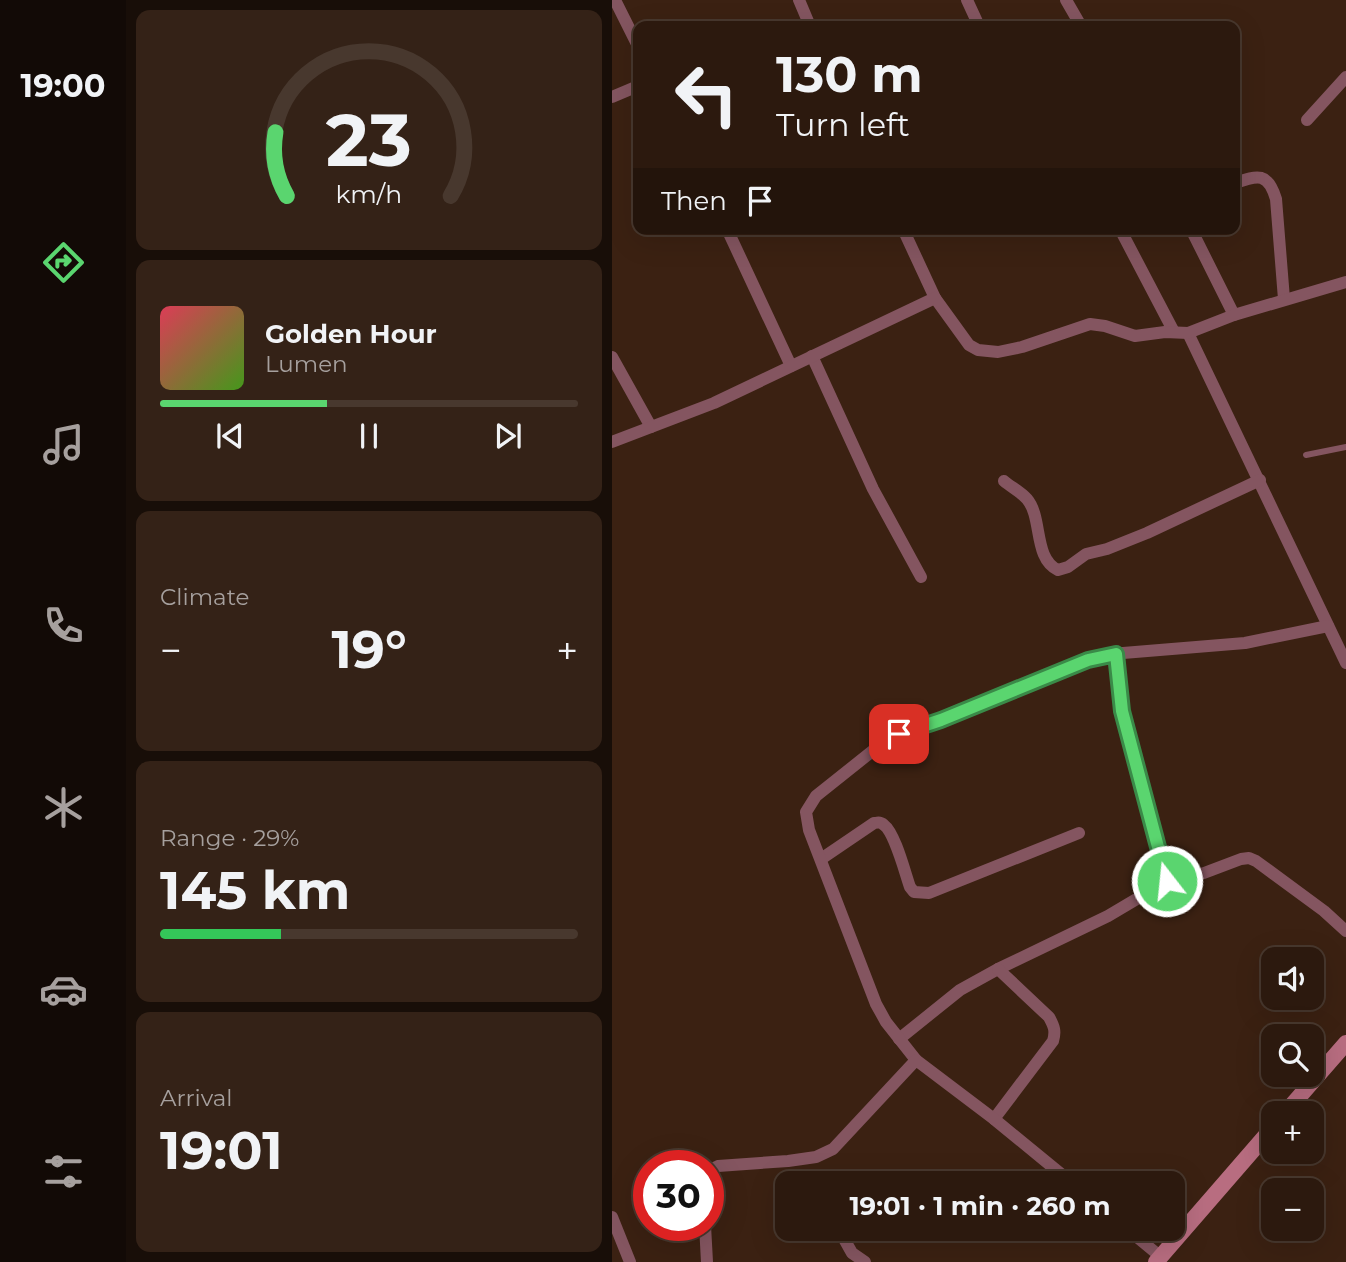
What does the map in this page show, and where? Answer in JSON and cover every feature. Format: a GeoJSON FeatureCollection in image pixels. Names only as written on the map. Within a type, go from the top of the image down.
{"type":"FeatureCollection","features":[{"type":"Feature","properties":{"kind":"main road"},"geometry":{"type":"LineString","coordinates":[[1295,1101],[1345,1043]]}},
{"type":"Feature","properties":{"kind":"main road"},"geometry":{"type":"LineString","coordinates":[[1158,1259],[1261,1141]]}},
{"type":"Feature","properties":{"kind":"street"},"geometry":{"type":"LineString","coordinates":[[615,0],[633,36]]}},
{"type":"Feature","properties":{"kind":"street"},"geometry":{"type":"LineString","coordinates":[[799,0],[808,21]]}},
{"type":"Feature","properties":{"kind":"street"},"geometry":{"type":"LineString","coordinates":[[967,0],[977,21]]}},
{"type":"Feature","properties":{"kind":"street"},"geometry":{"type":"LineString","coordinates":[[1066,0],[1078,21]]}},
{"type":"Feature","properties":{"kind":"street"},"geometry":{"type":"LineString","coordinates":[[1307,120],[1345,77]]}},
{"type":"Feature","properties":{"kind":"street"},"geometry":{"type":"LineString","coordinates":[[612,97],[633,88]]}},
{"type":"Feature","properties":{"kind":"street"},"geometry":{"type":"LineString","coordinates":[[1240,182],[1259,177],[1272,186],[1276,199],[1284,299]]}},
{"type":"Feature","properties":{"kind":"street"},"geometry":{"type":"LineString","coordinates":[[730,235],[791,366]]}},
{"type":"Feature","properties":{"kind":"street"},"geometry":{"type":"LineString","coordinates":[[906,235],[935,298],[969,345],[988,352],[1009,351],[1090,324],[1105,326],[1135,337],[1188,333],[1234,315],[1345,282]]}},
{"type":"Feature","properties":{"kind":"street"},"geometry":{"type":"LineString","coordinates":[[1123,235],[1174,332]]}},
{"type":"Feature","properties":{"kind":"street"},"geometry":{"type":"LineString","coordinates":[[1194,235],[1234,315]]}},
{"type":"Feature","properties":{"kind":"street"},"geometry":{"type":"LineString","coordinates":[[612,442],[714,404],[935,298]]}},
{"type":"Feature","properties":{"kind":"street"},"geometry":{"type":"LineString","coordinates":[[1188,333],[1345,663]]}},
{"type":"Feature","properties":{"kind":"street"},"geometry":{"type":"LineString","coordinates":[[812,356],[873,489],[921,577]]}},
{"type":"Feature","properties":{"kind":"street"},"geometry":{"type":"LineString","coordinates":[[612,357],[651,427]]}},
{"type":"Feature","properties":{"kind":"street"},"geometry":{"type":"LineString","coordinates":[[1004,481],[1027,499],[1036,518],[1045,554],[1049,563],[1058,570],[1068,567],[1086,554],[1147,533],[1260,480]]}},
{"type":"Feature","properties":{"kind":"street"},"geometry":{"type":"LineString","coordinates":[[1057,1171],[916,1060],[886,1022],[865,979],[806,819],[809,804],[885,741],[1088,660],[1116,654],[1245,643],[1328,626]]}},
{"type":"Feature","properties":{"kind":"street"},"geometry":{"type":"LineString","coordinates":[[1116,654],[1122,711],[1167,881]]}},
{"type":"Feature","properties":{"kind":"street"},"geometry":{"type":"LineString","coordinates":[[821,859],[874,823],[880,822],[887,826],[910,887],[914,892],[929,893],[1079,833]]}},
{"type":"Feature","properties":{"kind":"street"},"geometry":{"type":"LineString","coordinates":[[899,1039],[960,990],[998,969],[1108,916],[1167,881],[1204,873],[1227,863],[1249,858],[1324,911],[1345,931]]}},
{"type":"Feature","properties":{"kind":"street"},"geometry":{"type":"LineString","coordinates":[[994,1119],[1054,1041],[1055,1033],[1049,1017],[998,969]]}},
{"type":"Feature","properties":{"kind":"street"},"geometry":{"type":"LineString","coordinates":[[724,1166],[806,1159],[833,1149],[916,1060]]}},
{"type":"Feature","properties":{"kind":"street"},"geometry":{"type":"LineString","coordinates":[[612,1217],[630,1262]]}},
{"type":"Feature","properties":{"kind":"street"},"geometry":{"type":"LineString","coordinates":[[705,1241],[706,1262]]}},
{"type":"Feature","properties":{"kind":"street"},"geometry":{"type":"LineString","coordinates":[[845,1241],[852,1253],[865,1262]]}},
{"type":"Feature","properties":{"kind":"street"},"geometry":{"type":"LineString","coordinates":[[1139,1241],[1158,1259]]}},
{"type":"Feature","properties":{"kind":"lane"},"geometry":{"type":"LineString","coordinates":[[1306,455],[1345,447]]}},
{"type":"Feature","properties":{"kind":"route"},"geometry":{"type":"LineString","coordinates":[[899,734],[941,720],[1088,660],[1116,654],[1122,711],[1167,881]]}}]}
